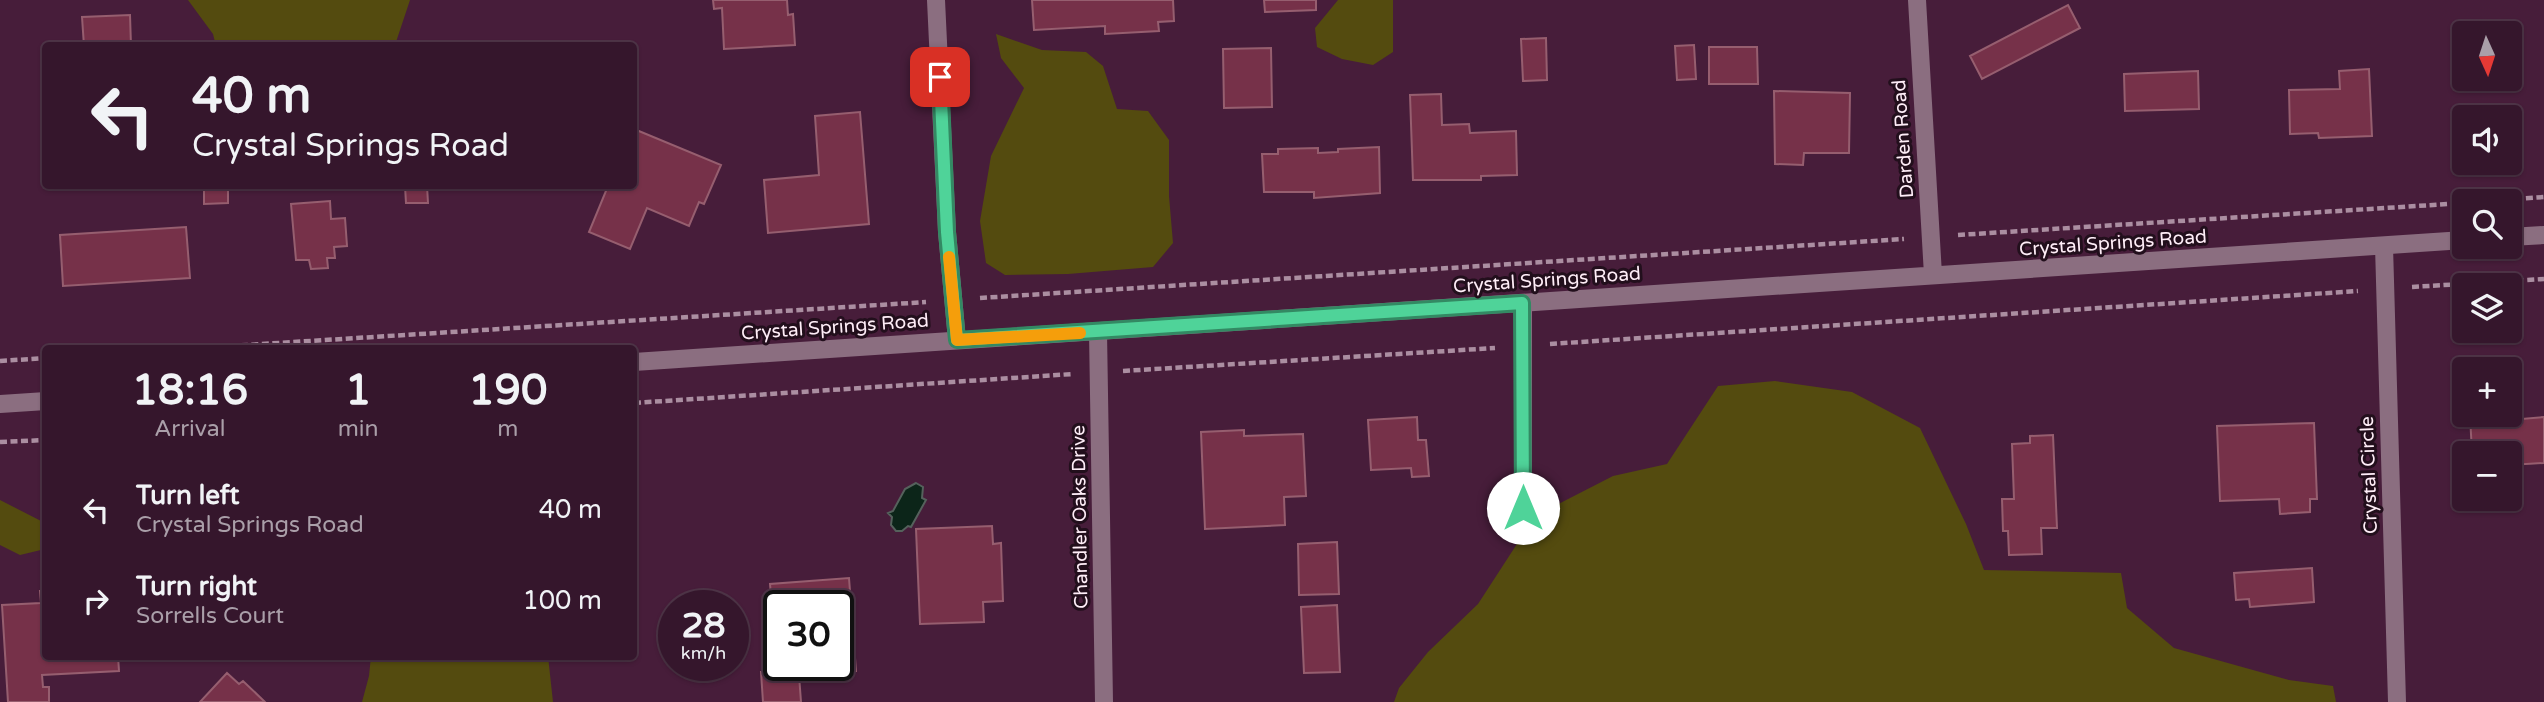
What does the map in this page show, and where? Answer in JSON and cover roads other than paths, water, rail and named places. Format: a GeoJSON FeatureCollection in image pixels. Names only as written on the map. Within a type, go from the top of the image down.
{"type":"FeatureCollection","features":[{"type":"Feature","properties":{"kind":"street"},"geometry":{"type":"LineString","coordinates":[[936,0],[947,232],[957,340]]}},
{"type":"Feature","properties":{"kind":"street","name":"Darden Road"},"geometry":{"type":"LineString","coordinates":[[1917,0],[1933,275]]}},
{"type":"Feature","properties":{"kind":"street"},"geometry":{"type":"LineString","coordinates":[[2522,236],[2544,235]]}},
{"type":"Feature","properties":{"kind":"street","name":"Crystal Springs Road"},"geometry":{"type":"LineString","coordinates":[[637,362],[2452,241]]}},
{"type":"Feature","properties":{"kind":"street","name":"Crystal Circle"},"geometry":{"type":"LineString","coordinates":[[2384,246],[2397,702]]}},
{"type":"Feature","properties":{"kind":"street"},"geometry":{"type":"LineString","coordinates":[[1522,303],[1523,508]]}},
{"type":"Feature","properties":{"kind":"street","name":"Chandler Oaks Drive"},"geometry":{"type":"LineString","coordinates":[[1098,332],[1104,702]]}},
{"type":"Feature","properties":{"kind":"street"},"geometry":{"type":"LineString","coordinates":[[0,404],[42,401]]}}]}
